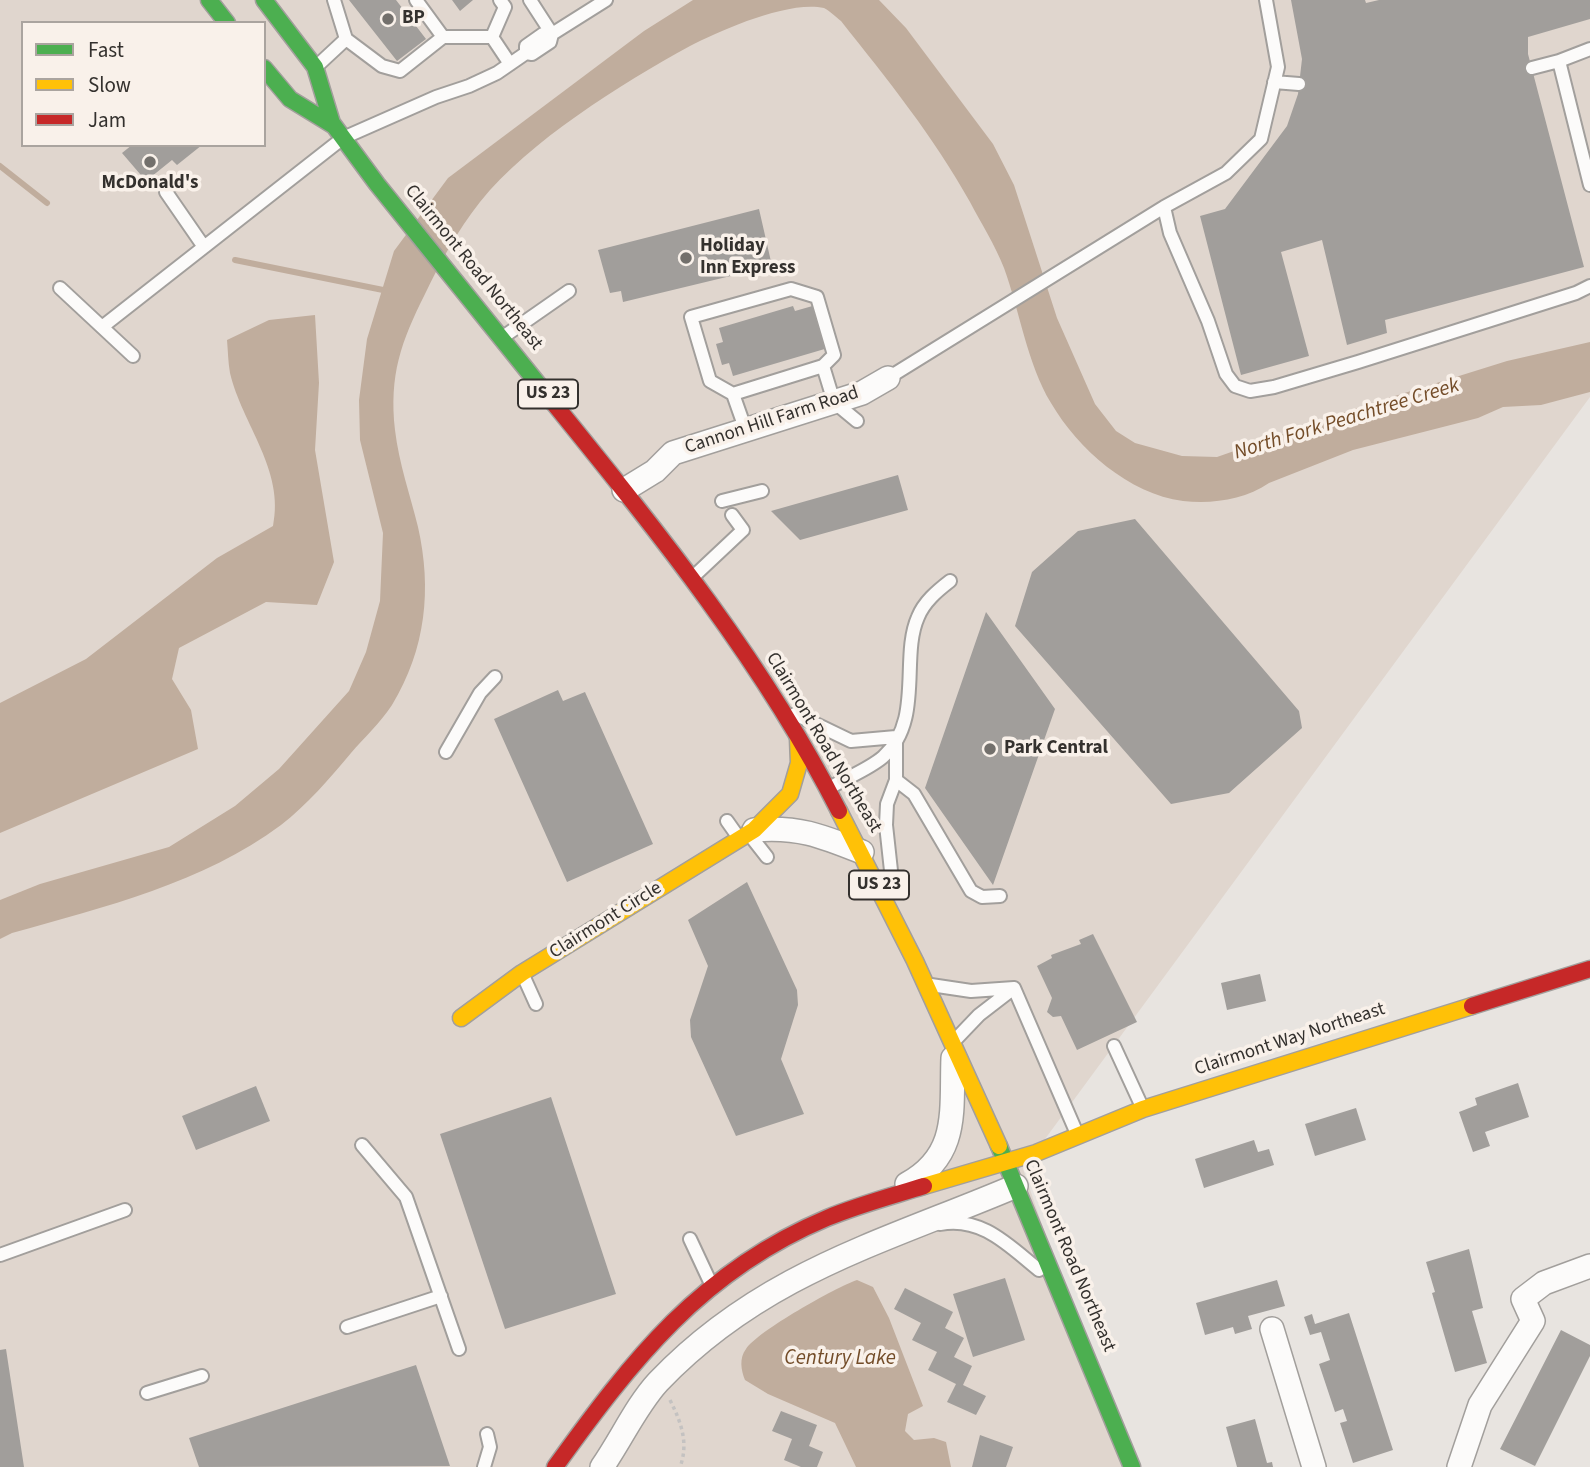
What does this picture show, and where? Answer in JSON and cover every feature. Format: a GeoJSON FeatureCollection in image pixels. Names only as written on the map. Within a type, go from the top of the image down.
{"type":"FeatureCollection","features":[{"type":"Feature","properties":{"kind":"main road"},"geometry":{"type":"LineString","coordinates":[[209,0],[225,21]]}},
{"type":"Feature","properties":{"kind":"main road","name":"Clairmont Road Northeast"},"geometry":{"type":"LineString","coordinates":[[264,0],[315,67],[338,132],[692,578],[798,738],[863,852],[926,984],[1017,1186],[1132,1467]]}},
{"type":"Feature","properties":{"kind":"main road","name":"Clairmont Road Northeast"},"geometry":{"type":"LineString","coordinates":[[266,70],[290,99],[338,132]]}},
{"type":"Feature","properties":{"kind":"main road","name":"Clairmont Circle"},"geometry":{"type":"LineString","coordinates":[[461,1018],[522,973],[747,834],[790,794],[799,763],[798,738]]}},
{"type":"Feature","properties":{"kind":"main road","name":"Clairmont Way Northeast"},"geometry":{"type":"LineString","coordinates":[[555,1467],[632,1363],[662,1331],[740,1264],[781,1240],[872,1200],[1036,1153],[1143,1109],[1559,976],[1590,970]]}},
{"type":"Feature","properties":{"kind":"street","name":"Cannon Hill Farm Road"},"geometry":{"type":"LineString","coordinates":[[624,490],[655,471],[673,453],[745,428],[862,394],[888,378]]}},
{"type":"Feature","properties":{"kind":"street","name":"Clairmont Circle"},"geometry":{"type":"LineString","coordinates":[[747,834],[785,827],[813,832],[863,852]]}},
{"type":"Feature","properties":{"kind":"street"},"geometry":{"type":"LineString","coordinates":[[872,1200],[921,1176],[942,1153],[951,1126],[953,1044]]}},
{"type":"Feature","properties":{"kind":"street"},"geometry":{"type":"LineString","coordinates":[[602,1467],[657,1384],[761,1298],[802,1274],[1017,1186]]}},
{"type":"Feature","properties":{"kind":"street"},"geometry":{"type":"LineString","coordinates":[[1459,1467],[1480,1405],[1533,1321],[1523,1299],[1544,1283],[1590,1266]]}},
{"type":"Feature","properties":{"kind":"street"},"geometry":{"type":"LineString","coordinates":[[1272,1329],[1314,1467]]}},
{"type":"Feature","properties":{"kind":"lane"},"geometry":{"type":"LineString","coordinates":[[334,0],[346,39],[382,66],[400,71],[443,37],[492,37]]}},
{"type":"Feature","properties":{"kind":"lane"},"geometry":{"type":"LineString","coordinates":[[416,0],[443,37]]}},
{"type":"Feature","properties":{"kind":"lane"},"geometry":{"type":"LineString","coordinates":[[492,37],[505,7],[500,0]]}},
{"type":"Feature","properties":{"kind":"lane"},"geometry":{"type":"LineString","coordinates":[[530,0],[552,34]]}},
{"type":"Feature","properties":{"kind":"lane"},"geometry":{"type":"LineString","coordinates":[[102,327],[204,247],[338,132],[469,86],[526,53],[532,54],[550,42],[552,34],[606,0]]}},
{"type":"Feature","properties":{"kind":"lane"},"geometry":{"type":"LineString","coordinates":[[888,378],[1164,208],[1226,173],[1261,139],[1278,67],[1266,0]]}},
{"type":"Feature","properties":{"kind":"lane"},"geometry":{"type":"LineString","coordinates":[[492,37],[510,64]]}},
{"type":"Feature","properties":{"kind":"lane"},"geometry":{"type":"LineString","coordinates":[[315,67],[346,39]]}},
{"type":"Feature","properties":{"kind":"lane"},"geometry":{"type":"LineString","coordinates":[[1532,68],[1590,49]]}},
{"type":"Feature","properties":{"kind":"lane"},"geometry":{"type":"LineString","coordinates":[[1559,61],[1590,185]]}},
{"type":"Feature","properties":{"kind":"lane"},"geometry":{"type":"LineString","coordinates":[[1275,82],[1299,84]]}},
{"type":"Feature","properties":{"kind":"lane"},"geometry":{"type":"LineString","coordinates":[[166,192],[204,247]]}},
{"type":"Feature","properties":{"kind":"lane"},"geometry":{"type":"LineString","coordinates":[[1164,208],[1170,233],[1208,321],[1226,374],[1235,386],[1250,391],[1274,387],[1359,362],[1576,293],[1590,286]]}},
{"type":"Feature","properties":{"kind":"lane"},"geometry":{"type":"LineString","coordinates":[[60,288],[133,356]]}},
{"type":"Feature","properties":{"kind":"lane"},"geometry":{"type":"LineString","coordinates":[[733,394],[823,366],[834,355],[817,297],[791,289],[691,317],[710,381],[733,394],[745,428]]}},
{"type":"Feature","properties":{"kind":"lane"},"geometry":{"type":"LineString","coordinates":[[503,337],[569,291]]}},
{"type":"Feature","properties":{"kind":"lane"},"geometry":{"type":"LineString","coordinates":[[823,366],[834,402],[857,421]]}},
{"type":"Feature","properties":{"kind":"lane"},"geometry":{"type":"LineString","coordinates":[[722,501],[762,491]]}},
{"type":"Feature","properties":{"kind":"lane"},"geometry":{"type":"LineString","coordinates":[[692,578],[743,530],[732,515]]}},
{"type":"Feature","properties":{"kind":"lane"},"geometry":{"type":"LineString","coordinates":[[828,789],[884,756],[896,737],[910,702],[915,625],[931,597],[950,581]]}},
{"type":"Feature","properties":{"kind":"lane"},"geometry":{"type":"LineString","coordinates":[[446,751],[480,693],[495,677]]}},
{"type":"Feature","properties":{"kind":"lane"},"geometry":{"type":"LineString","coordinates":[[778,707],[851,741],[896,737]]}},
{"type":"Feature","properties":{"kind":"lane"},"geometry":{"type":"LineString","coordinates":[[896,737],[896,780],[887,804],[886,825],[896,921]]}},
{"type":"Feature","properties":{"kind":"lane"},"geometry":{"type":"LineString","coordinates":[[896,780],[914,794],[971,891],[982,897],[1000,896]]}},
{"type":"Feature","properties":{"kind":"lane"},"geometry":{"type":"LineString","coordinates":[[727,821],[747,834],[767,857]]}},
{"type":"Feature","properties":{"kind":"lane"},"geometry":{"type":"LineString","coordinates":[[522,973],[536,1004]]}},
{"type":"Feature","properties":{"kind":"lane"},"geometry":{"type":"LineString","coordinates":[[926,984],[966,990],[1014,988]]}},
{"type":"Feature","properties":{"kind":"lane"},"geometry":{"type":"LineString","coordinates":[[953,1044],[961,1031],[1014,988]]}},
{"type":"Feature","properties":{"kind":"lane"},"geometry":{"type":"LineString","coordinates":[[1014,988],[1078,1136]]}},
{"type":"Feature","properties":{"kind":"lane"},"geometry":{"type":"LineString","coordinates":[[1114,1046],[1143,1109]]}},
{"type":"Feature","properties":{"kind":"lane"},"geometry":{"type":"LineString","coordinates":[[362,1145],[406,1197],[459,1349]]}},
{"type":"Feature","properties":{"kind":"lane"},"geometry":{"type":"LineString","coordinates":[[0,1255],[125,1210]]}},
{"type":"Feature","properties":{"kind":"lane"},"geometry":{"type":"LineString","coordinates":[[905,1230],[947,1223],[978,1226],[1059,1286]]}},
{"type":"Feature","properties":{"kind":"lane"},"geometry":{"type":"LineString","coordinates":[[690,1239],[712,1286]]}},
{"type":"Feature","properties":{"kind":"lane"},"geometry":{"type":"LineString","coordinates":[[347,1327],[441,1296]]}},
{"type":"Feature","properties":{"kind":"lane"},"geometry":{"type":"LineString","coordinates":[[147,1393],[202,1376]]}},
{"type":"Feature","properties":{"kind":"lane"},"geometry":{"type":"LineString","coordinates":[[484,1467],[490,1447],[487,1434]]}},
{"type":"Feature","properties":{"kind":"path"},"geometry":{"type":"LineString","coordinates":[[670,1401],[681,1422],[685,1442],[680,1467]]}},
{"type":"Feature","properties":{"kind":"shaded area"},"geometry":{"type":"Polygon","coordinates":[[[0,0],[1590,0],[1590,397],[1023,1169],[1125,1467],[0,1467],[0,0]]]}},
{"type":"Feature","properties":{"kind":"water","name":"North Fork Peachtree Creek"},"geometry":{"type":"Polygon","coordinates":[[[693,0],[879,0],[906,28],[993,144],[1014,185],[1057,318],[1095,404],[1116,431],[1135,443],[1182,456],[1217,457],[1363,406],[1507,361],[1590,342],[1590,392],[1541,405],[1503,407],[1478,418],[1353,450],[1228,500],[1183,501],[1143,489],[1107,467],[1090,452],[1075,437],[1051,403],[1030,354],[1004,268],[988,234],[925,131],[841,21],[824,8],[809,7],[793,8],[756,18],[703,39],[663,61],[577,115],[550,136],[500,179],[480,202],[437,270],[409,328],[396,375],[395,430],[418,527],[425,573],[425,596],[419,640],[412,662],[403,684],[383,718],[300,809],[251,845],[219,863],[152,891],[12,933],[0,939],[0,900],[40,884],[169,847],[235,806],[279,769],[349,691],[366,652],[380,601],[383,533],[360,440],[359,400],[367,339],[394,251],[448,178],[644,31],[693,0]]]}},
{"type":"Feature","properties":{"kind":"water"},"geometry":{"type":"Polygon","coordinates":[[[315,315],[319,383],[315,450],[334,562],[317,605],[266,602],[179,648],[172,679],[191,710],[198,749],[0,833],[0,703],[86,659],[217,558],[273,526],[273,486],[268,466],[243,411],[230,373],[227,340],[269,320],[315,315]]]}},
{"type":"Feature","properties":{"kind":"water","name":"Century Lake"},"geometry":{"type":"Polygon","coordinates":[[[857,1280],[873,1287],[889,1318],[923,1406],[908,1414],[905,1431],[914,1440],[934,1438],[946,1442],[951,1467],[856,1467],[835,1423],[768,1394],[745,1380],[742,1356],[753,1341],[798,1310],[857,1280]]]}},
{"type":"Feature","properties":{"kind":"building","name":"BP"},"geometry":{"type":"Polygon","coordinates":[[[349,0],[396,0],[426,39],[397,61],[349,0]]]}},
{"type":"Feature","properties":{"kind":"building"},"geometry":{"type":"Polygon","coordinates":[[[452,0],[473,0],[460,11],[452,0]]]}},
{"type":"Feature","properties":{"kind":"building"},"geometry":{"type":"Polygon","coordinates":[[[1291,0],[1365,0],[1366,3],[1379,0],[1590,0],[1590,19],[1528,37],[1528,54],[1584,267],[1385,320],[1387,333],[1347,345],[1322,240],[1281,252],[1309,356],[1241,375],[1200,216],[1225,209],[1287,126],[1298,94],[1302,59],[1291,0]]]}},
{"type":"Feature","properties":{"kind":"building","name":"McDonald's"},"geometry":{"type":"Polygon","coordinates":[[[130,147],[200,147],[177,165],[172,160],[146,181],[122,153],[130,147]]]}},
{"type":"Feature","properties":{"kind":"building","name":"Holiday Inn Express"},"geometry":{"type":"Polygon","coordinates":[[[759,209],[772,266],[623,302],[621,291],[610,293],[598,250],[759,209]]]}},
{"type":"Feature","properties":{"kind":"building"},"geometry":{"type":"Polygon","coordinates":[[[816,305],[828,348],[733,376],[729,363],[722,365],[716,344],[723,342],[719,328],[793,306],[795,311],[816,305]]]}},
{"type":"Feature","properties":{"kind":"building"},"geometry":{"type":"Polygon","coordinates":[[[898,475],[908,510],[800,540],[771,511],[898,475]]]}},
{"type":"Feature","properties":{"kind":"building"},"geometry":{"type":"Polygon","coordinates":[[[1135,519],[1299,711],[1302,728],[1229,793],[1171,804],[1015,626],[1032,572],[1078,531],[1135,519]]]}},
{"type":"Feature","properties":{"kind":"building","name":"Park Central"},"geometry":{"type":"Polygon","coordinates":[[[986,612],[1055,709],[993,885],[925,788],[986,612]]]}},
{"type":"Feature","properties":{"kind":"building"},"geometry":{"type":"Polygon","coordinates":[[[558,690],[563,701],[585,692],[653,844],[567,882],[494,719],[558,690]]]}},
{"type":"Feature","properties":{"kind":"building"},"geometry":{"type":"Polygon","coordinates":[[[747,882],[797,990],[798,1005],[781,1059],[804,1114],[736,1136],[691,1037],[690,1020],[708,966],[688,920],[747,882]]]}},
{"type":"Feature","properties":{"kind":"building"},"geometry":{"type":"Polygon","coordinates":[[[1093,934],[1137,1022],[1077,1050],[1061,1016],[1053,1017],[1047,1012],[1052,998],[1037,966],[1052,958],[1051,955],[1081,944],[1079,940],[1093,934]]]}},
{"type":"Feature","properties":{"kind":"building"},"geometry":{"type":"Polygon","coordinates":[[[1260,974],[1266,1001],[1227,1010],[1221,983],[1260,974]]]}},
{"type":"Feature","properties":{"kind":"building"},"geometry":{"type":"Polygon","coordinates":[[[1518,1083],[1529,1117],[1485,1132],[1490,1146],[1473,1152],[1459,1112],[1477,1105],[1475,1098],[1518,1083]]]}},
{"type":"Feature","properties":{"kind":"building"},"geometry":{"type":"Polygon","coordinates":[[[256,1086],[270,1121],[196,1150],[182,1116],[256,1086]]]}},
{"type":"Feature","properties":{"kind":"building"},"geometry":{"type":"Polygon","coordinates":[[[551,1097],[616,1294],[505,1329],[440,1134],[551,1097]]]}},
{"type":"Feature","properties":{"kind":"building"},"geometry":{"type":"Polygon","coordinates":[[[1356,1108],[1366,1140],[1315,1156],[1305,1124],[1356,1108]]]}},
{"type":"Feature","properties":{"kind":"building"},"geometry":{"type":"Polygon","coordinates":[[[1254,1140],[1258,1152],[1269,1149],[1274,1165],[1204,1188],[1195,1159],[1254,1140]]]}},
{"type":"Feature","properties":{"kind":"building"},"geometry":{"type":"Polygon","coordinates":[[[1469,1249],[1483,1308],[1472,1311],[1487,1363],[1455,1372],[1432,1293],[1435,1292],[1426,1262],[1469,1249]]]}},
{"type":"Feature","properties":{"kind":"building"},"geometry":{"type":"Polygon","coordinates":[[[1005,1278],[1025,1340],[973,1357],[953,1294],[1005,1278]]]}},
{"type":"Feature","properties":{"kind":"building"},"geometry":{"type":"Polygon","coordinates":[[[1277,1280],[1285,1306],[1248,1316],[1252,1329],[1235,1334],[1233,1327],[1205,1335],[1196,1303],[1277,1280]]]}},
{"type":"Feature","properties":{"kind":"building"},"geometry":{"type":"Polygon","coordinates":[[[905,1288],[953,1312],[945,1328],[964,1338],[954,1357],[972,1366],[963,1385],[986,1396],[976,1415],[947,1402],[956,1384],[928,1370],[937,1352],[912,1340],[921,1323],[894,1309],[905,1288]]]}},
{"type":"Feature","properties":{"kind":"building"},"geometry":{"type":"Polygon","coordinates":[[[1349,1313],[1393,1450],[1353,1463],[1340,1423],[1347,1421],[1343,1409],[1335,1412],[1319,1364],[1330,1360],[1321,1332],[1310,1335],[1304,1317],[1312,1314],[1315,1324],[1349,1313]]]}},
{"type":"Feature","properties":{"kind":"building"},"geometry":{"type":"Polygon","coordinates":[[[1561,1330],[1590,1345],[1590,1356],[1535,1466],[1500,1449],[1561,1330]]]}},
{"type":"Feature","properties":{"kind":"building"},"geometry":{"type":"Polygon","coordinates":[[[6,1349],[24,1467],[0,1467],[0,1350],[6,1349]]]}},
{"type":"Feature","properties":{"kind":"building"},"geometry":{"type":"Polygon","coordinates":[[[416,1365],[450,1466],[199,1467],[189,1438],[416,1365]]]}},
{"type":"Feature","properties":{"kind":"building"},"geometry":{"type":"Polygon","coordinates":[[[781,1411],[817,1425],[809,1446],[823,1452],[817,1467],[801,1467],[784,1460],[792,1439],[772,1431],[781,1411]]]}},
{"type":"Feature","properties":{"kind":"building"},"geometry":{"type":"Polygon","coordinates":[[[1255,1419],[1267,1463],[1272,1462],[1273,1467],[1237,1467],[1226,1427],[1255,1419]]]}},
{"type":"Feature","properties":{"kind":"building"},"geometry":{"type":"Polygon","coordinates":[[[980,1435],[1013,1447],[1006,1467],[972,1467],[980,1435]]]}},
{"type":"Feature","properties":{"kind":"waterway"},"geometry":{"type":"LineString","coordinates":[[0,166],[47,203]]}},
{"type":"Feature","properties":{"kind":"waterway"},"geometry":{"type":"LineString","coordinates":[[235,260],[388,291]]}},
{"type":"Feature","properties":{"kind":"traffic: fast"},"geometry":{"type":"LineString","coordinates":[[209,0],[225,21]]}},
{"type":"Feature","properties":{"kind":"traffic: fast"},"geometry":{"type":"LineString","coordinates":[[264,0],[315,67],[332,123],[377,184],[547,395]]}},
{"type":"Feature","properties":{"kind":"traffic: fast"},"geometry":{"type":"LineString","coordinates":[[266,70],[290,99],[334,126]]}},
{"type":"Feature","properties":{"kind":"traffic: fast"},"geometry":{"type":"LineString","coordinates":[[999,1146],[1132,1467]]}},
{"type":"Feature","properties":{"kind":"traffic: slow"},"geometry":{"type":"LineString","coordinates":[[461,1018],[522,973],[754,830],[790,794],[799,763],[798,738]]}},
{"type":"Feature","properties":{"kind":"traffic: slow"},"geometry":{"type":"LineString","coordinates":[[839,811],[915,961],[999,1146]]}},
{"type":"Feature","properties":{"kind":"traffic: slow"},"geometry":{"type":"LineString","coordinates":[[924,1186],[1036,1153],[1143,1109],[1472,1006]]}},
{"type":"Feature","properties":{"kind":"traffic: jam"},"geometry":{"type":"LineString","coordinates":[[547,395],[666,544],[741,647],[809,755],[839,811]]}},
{"type":"Feature","properties":{"kind":"traffic: jam"},"geometry":{"type":"LineString","coordinates":[[1472,1006],[1590,969]]}},
{"type":"Feature","properties":{"kind":"traffic: jam"},"geometry":{"type":"LineString","coordinates":[[555,1467],[612,1390],[642,1355],[673,1322],[742,1264],[827,1218],[924,1186]]}},
{"type":"Feature","properties":{"kind":"place","name":"BP"},"geometry":{"type":"Point","coordinates":[388,19]}},
{"type":"Feature","properties":{"kind":"place","name":"McDonald's"},"geometry":{"type":"Point","coordinates":[150,162]}},
{"type":"Feature","properties":{"kind":"place","name":"Holiday Inn Express"},"geometry":{"type":"Point","coordinates":[686,258]}},
{"type":"Feature","properties":{"kind":"place","name":"Park Central"},"geometry":{"type":"Point","coordinates":[990,749]}}]}
